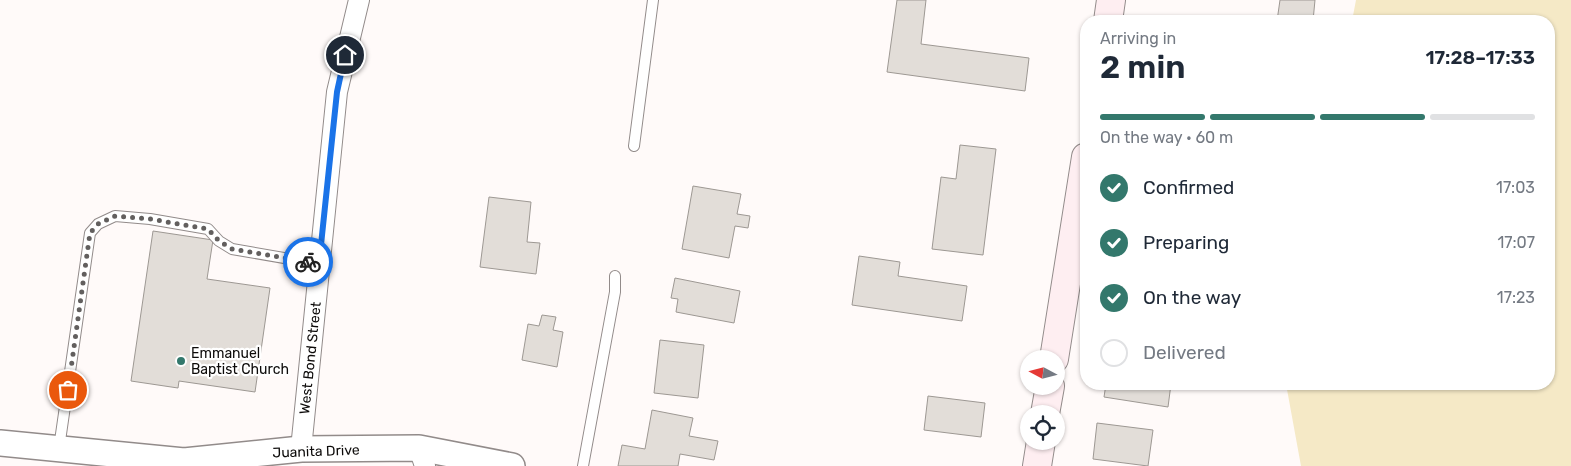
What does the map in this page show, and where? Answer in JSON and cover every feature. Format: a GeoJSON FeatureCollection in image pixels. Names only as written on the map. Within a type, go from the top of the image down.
{"type":"FeatureCollection","features":[{"type":"Feature","properties":{"kind":"main road"},"geometry":{"type":"LineString","coordinates":[[1109,15],[1111,0]]}},
{"type":"Feature","properties":{"kind":"main road"},"geometry":{"type":"LineString","coordinates":[[1055,350],[1080,195]]}},
{"type":"Feature","properties":{"kind":"main road"},"geometry":{"type":"LineString","coordinates":[[1037,466],[1040,450]]}},
{"type":"Feature","properties":{"kind":"street","name":"West Bond Street"},"geometry":{"type":"LineString","coordinates":[[300,449],[337,92],[359,0]]}},
{"type":"Feature","properties":{"kind":"street","name":"Juanita Drive"},"geometry":{"type":"LineString","coordinates":[[0,443],[59,449],[91,456],[184,462],[300,449],[422,457],[512,466]]}},
{"type":"Feature","properties":{"kind":"lane"},"geometry":{"type":"LineString","coordinates":[[634,146],[653,0]]}},
{"type":"Feature","properties":{"kind":"lane"},"geometry":{"type":"LineString","coordinates":[[59,449],[90,233],[98,224],[115,216],[150,219],[208,229],[219,241],[232,249],[319,264]]}},
{"type":"Feature","properties":{"kind":"lane"},"geometry":{"type":"LineString","coordinates":[[583,466],[615,292],[615,276]]}},
{"type":"Feature","properties":{"kind":"shaded area"},"geometry":{"type":"Polygon","coordinates":[[[1356,0],[1571,0],[1571,466],[1301,466],[1287,390],[1555,390],[1555,15],[1353,15],[1356,0]]]}},
{"type":"Feature","properties":{"kind":"building"},"geometry":{"type":"Polygon","coordinates":[[[897,0],[926,0],[921,44],[1029,58],[1025,91],[887,72],[897,0]]]}},
{"type":"Feature","properties":{"kind":"building"},"geometry":{"type":"Polygon","coordinates":[[[1280,0],[1315,0],[1314,15],[1278,15],[1280,0]]]}},
{"type":"Feature","properties":{"kind":"building"},"geometry":{"type":"Polygon","coordinates":[[[960,145],[996,149],[983,255],[932,249],[941,177],[956,179],[960,145]]]}},
{"type":"Feature","properties":{"kind":"building"},"geometry":{"type":"Polygon","coordinates":[[[693,186],[741,194],[737,214],[750,216],[748,228],[735,226],[729,258],[682,249],[693,186]]]}},
{"type":"Feature","properties":{"kind":"building"},"geometry":{"type":"Polygon","coordinates":[[[489,197],[531,202],[527,242],[540,243],[536,274],[480,267],[489,197]]]}},
{"type":"Feature","properties":{"kind":"building"},"geometry":{"type":"Polygon","coordinates":[[[153,231],[213,240],[207,279],[270,288],[255,392],[179,381],[178,388],[131,381],[153,231]]]}},
{"type":"Feature","properties":{"kind":"building"},"geometry":{"type":"Polygon","coordinates":[[[859,256],[900,262],[898,276],[967,286],[962,321],[852,305],[859,256]]]}},
{"type":"Feature","properties":{"kind":"building"},"geometry":{"type":"Polygon","coordinates":[[[675,278],[740,291],[734,323],[676,312],[678,299],[671,298],[675,278]]]}},
{"type":"Feature","properties":{"kind":"building"},"geometry":{"type":"Polygon","coordinates":[[[542,315],[556,317],[553,330],[563,332],[557,367],[522,360],[528,324],[539,326],[542,315]]]}},
{"type":"Feature","properties":{"kind":"building"},"geometry":{"type":"Polygon","coordinates":[[[660,340],[704,345],[698,398],[654,393],[660,340]]]}},
{"type":"Feature","properties":{"kind":"building"},"geometry":{"type":"Polygon","coordinates":[[[1105,390],[1170,390],[1168,407],[1104,397],[1105,390]]]}},
{"type":"Feature","properties":{"kind":"building"},"geometry":{"type":"Polygon","coordinates":[[[928,396],[985,403],[981,437],[924,430],[928,396]]]}},
{"type":"Feature","properties":{"kind":"building"},"geometry":{"type":"Polygon","coordinates":[[[652,410],[693,418],[689,436],[718,441],[714,460],[680,454],[678,466],[618,466],[622,445],[645,449],[652,410]]]}},
{"type":"Feature","properties":{"kind":"building"},"geometry":{"type":"Polygon","coordinates":[[[1097,423],[1153,430],[1148,466],[1093,459],[1097,423]]]}},
{"type":"Feature","properties":{"kind":"way so far"},"geometry":{"type":"LineString","coordinates":[[68,390],[90,233],[98,224],[115,216],[150,219],[208,229],[219,241],[232,249],[308,262]]}},
{"type":"Feature","properties":{"kind":"place","name":"Emmanuel Baptist Church"},"geometry":{"type":"Point","coordinates":[181,361]}},
{"type":"Feature","properties":{"kind":"route"},"geometry":{"type":"LineString","coordinates":[[308,262],[319,264],[337,92],[345,55]]}}]}
